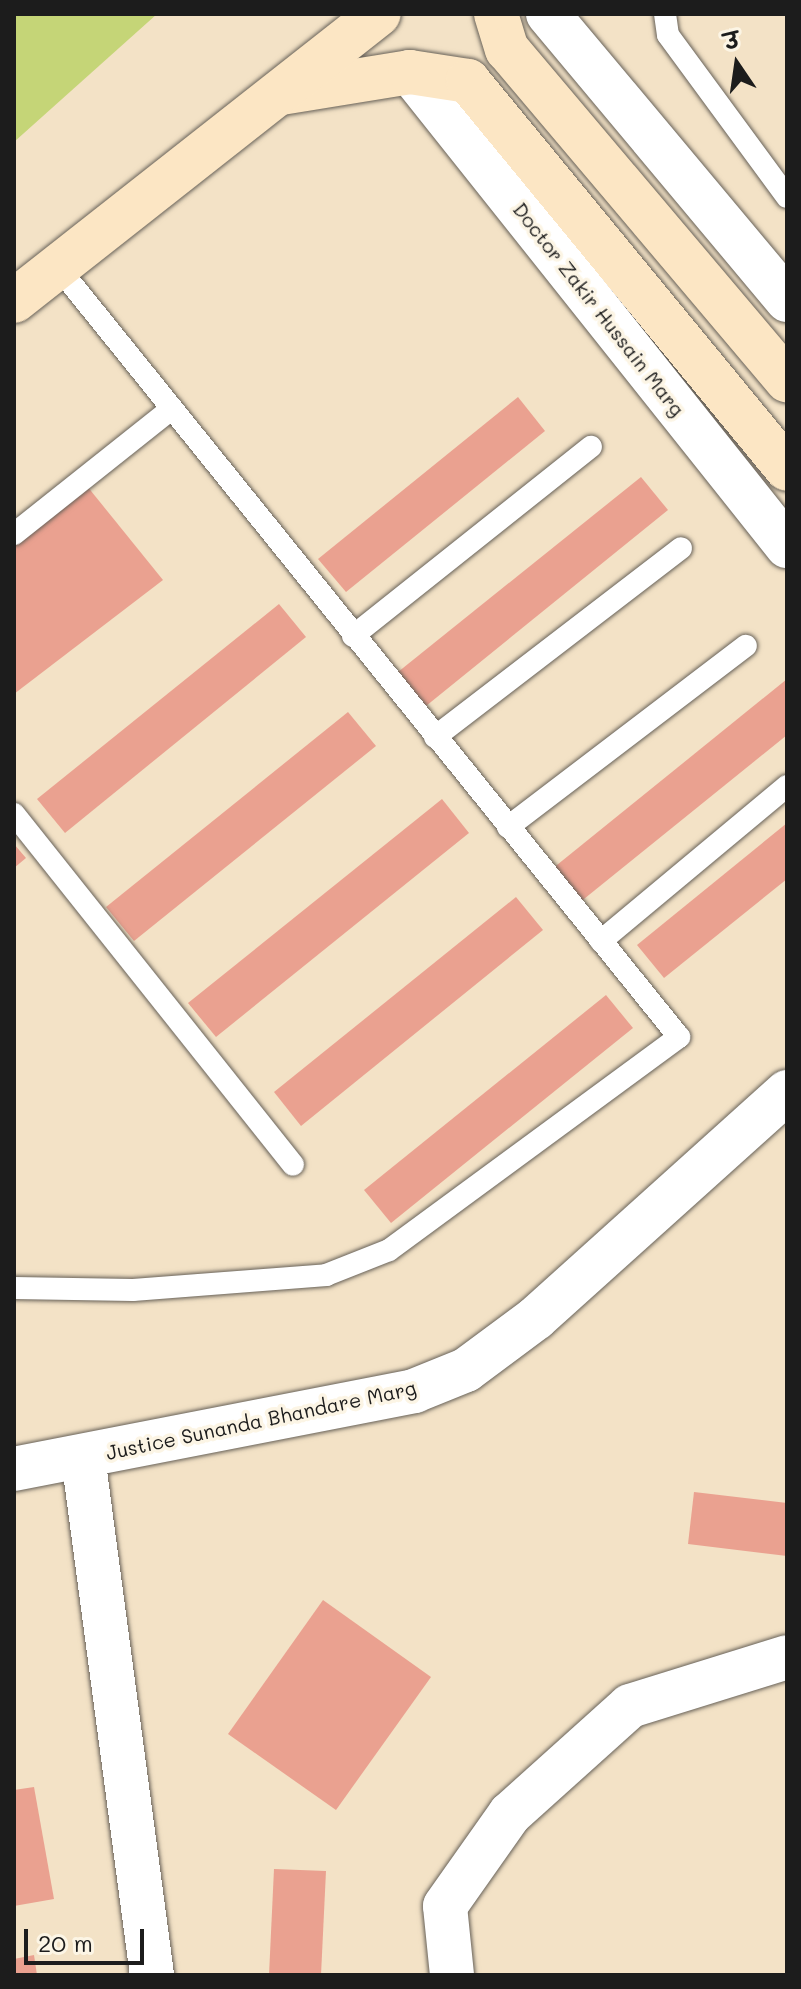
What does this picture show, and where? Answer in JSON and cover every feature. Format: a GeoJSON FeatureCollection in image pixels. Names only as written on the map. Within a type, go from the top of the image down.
{"type":"FeatureCollection","features":[{"type":"Feature","properties":{"kind":"main road"},"geometry":{"type":"LineString","coordinates":[[14,301],[379,14]]}},
{"type":"Feature","properties":{"kind":"main road"},"geometry":{"type":"LineString","coordinates":[[496,14],[507,49],[787,380]]}},
{"type":"Feature","properties":{"kind":"main road","name":"Doctor Zakir Hussain Marg"},"geometry":{"type":"LineString","coordinates":[[281,93],[410,72],[468,81],[787,469]]}},
{"type":"Feature","properties":{"kind":"street"},"geometry":{"type":"LineString","coordinates":[[548,14],[787,300]]}},
{"type":"Feature","properties":{"kind":"street","name":"Doctor Zakir Hussain Marg"},"geometry":{"type":"LineString","coordinates":[[410,72],[787,546]]}},
{"type":"Feature","properties":{"kind":"street","name":"Justice Sunanda Bhandare Marg"},"geometry":{"type":"LineString","coordinates":[[14,1469],[414,1391],[466,1370],[536,1318],[787,1092]]}},
{"type":"Feature","properties":{"kind":"street"},"geometry":{"type":"LineString","coordinates":[[83,1457],[152,1975]]}},
{"type":"Feature","properties":{"kind":"street"},"geometry":{"type":"LineString","coordinates":[[452,1975],[445,1906],[510,1814],[630,1706],[787,1657]]}},
{"type":"Feature","properties":{"kind":"lane"},"geometry":{"type":"LineString","coordinates":[[665,14],[668,35],[787,197]]}},
{"type":"Feature","properties":{"kind":"lane"},"geometry":{"type":"LineString","coordinates":[[14,1288],[133,1290],[326,1275],[389,1250],[679,1037],[57,266]]}},
{"type":"Feature","properties":{"kind":"lane"},"geometry":{"type":"LineString","coordinates":[[14,534],[171,409]]}},
{"type":"Feature","properties":{"kind":"lane"},"geometry":{"type":"LineString","coordinates":[[353,636],[591,447]]}},
{"type":"Feature","properties":{"kind":"lane"},"geometry":{"type":"LineString","coordinates":[[435,737],[681,548]]}},
{"type":"Feature","properties":{"kind":"lane"},"geometry":{"type":"LineString","coordinates":[[508,827],[746,646]]}},
{"type":"Feature","properties":{"kind":"lane"},"geometry":{"type":"LineString","coordinates":[[601,941],[787,786]]}},
{"type":"Feature","properties":{"kind":"lane"},"geometry":{"type":"LineString","coordinates":[[14,814],[293,1165]]}},
{"type":"Feature","properties":{"kind":"green space"},"geometry":{"type":"Polygon","coordinates":[[[14,14],[157,14],[14,142],[14,14]]]}},
{"type":"Feature","properties":{"kind":"building"},"geometry":{"type":"Polygon","coordinates":[[[518,397],[545,431],[346,592],[318,559],[518,397]]]}},
{"type":"Feature","properties":{"kind":"building"},"geometry":{"type":"Polygon","coordinates":[[[641,477],[668,510],[426,706],[398,672],[641,477]]]}},
{"type":"Feature","properties":{"kind":"building"},"geometry":{"type":"Polygon","coordinates":[[[87,486],[163,580],[14,694],[14,546],[87,486]]]}},
{"type":"Feature","properties":{"kind":"building"},"geometry":{"type":"Polygon","coordinates":[[[279,604],[306,637],[65,833],[37,799],[279,604]]]}},
{"type":"Feature","properties":{"kind":"building"},"geometry":{"type":"Polygon","coordinates":[[[787,679],[787,735],[579,903],[552,869],[787,679]]]}},
{"type":"Feature","properties":{"kind":"building"},"geometry":{"type":"Polygon","coordinates":[[[348,712],[376,746],[134,941],[106,907],[348,712]]]}},
{"type":"Feature","properties":{"kind":"building"},"geometry":{"type":"Polygon","coordinates":[[[442,799],[469,833],[216,1037],[188,1003],[442,799]]]}},
{"type":"Feature","properties":{"kind":"building"},"geometry":{"type":"Polygon","coordinates":[[[787,823],[787,879],[664,978],[637,945],[787,823]]]}},
{"type":"Feature","properties":{"kind":"building"},"geometry":{"type":"Polygon","coordinates":[[[14,844],[26,858],[14,868],[14,844]]]}},
{"type":"Feature","properties":{"kind":"building"},"geometry":{"type":"Polygon","coordinates":[[[516,897],[543,930],[301,1126],[274,1092],[516,897]]]}},
{"type":"Feature","properties":{"kind":"building"},"geometry":{"type":"Polygon","coordinates":[[[606,995],[633,1028],[391,1223],[364,1190],[606,995]]]}},
{"type":"Feature","properties":{"kind":"building"},"geometry":{"type":"Polygon","coordinates":[[[694,1492],[787,1503],[787,1556],[688,1544],[694,1492]]]}},
{"type":"Feature","properties":{"kind":"building"},"geometry":{"type":"Polygon","coordinates":[[[323,1600],[431,1677],[336,1810],[228,1734],[323,1600]]]}},
{"type":"Feature","properties":{"kind":"building"},"geometry":{"type":"Polygon","coordinates":[[[34,1787],[54,1899],[14,1906],[14,1790],[34,1787]]]}},
{"type":"Feature","properties":{"kind":"building"},"geometry":{"type":"Polygon","coordinates":[[[274,1869],[326,1871],[321,1975],[269,1975],[274,1869]]]}},
{"type":"Feature","properties":{"kind":"building"},"geometry":{"type":"Polygon","coordinates":[[[34,1955],[37,1975],[14,1975],[14,1959],[34,1955]]]}}]}
